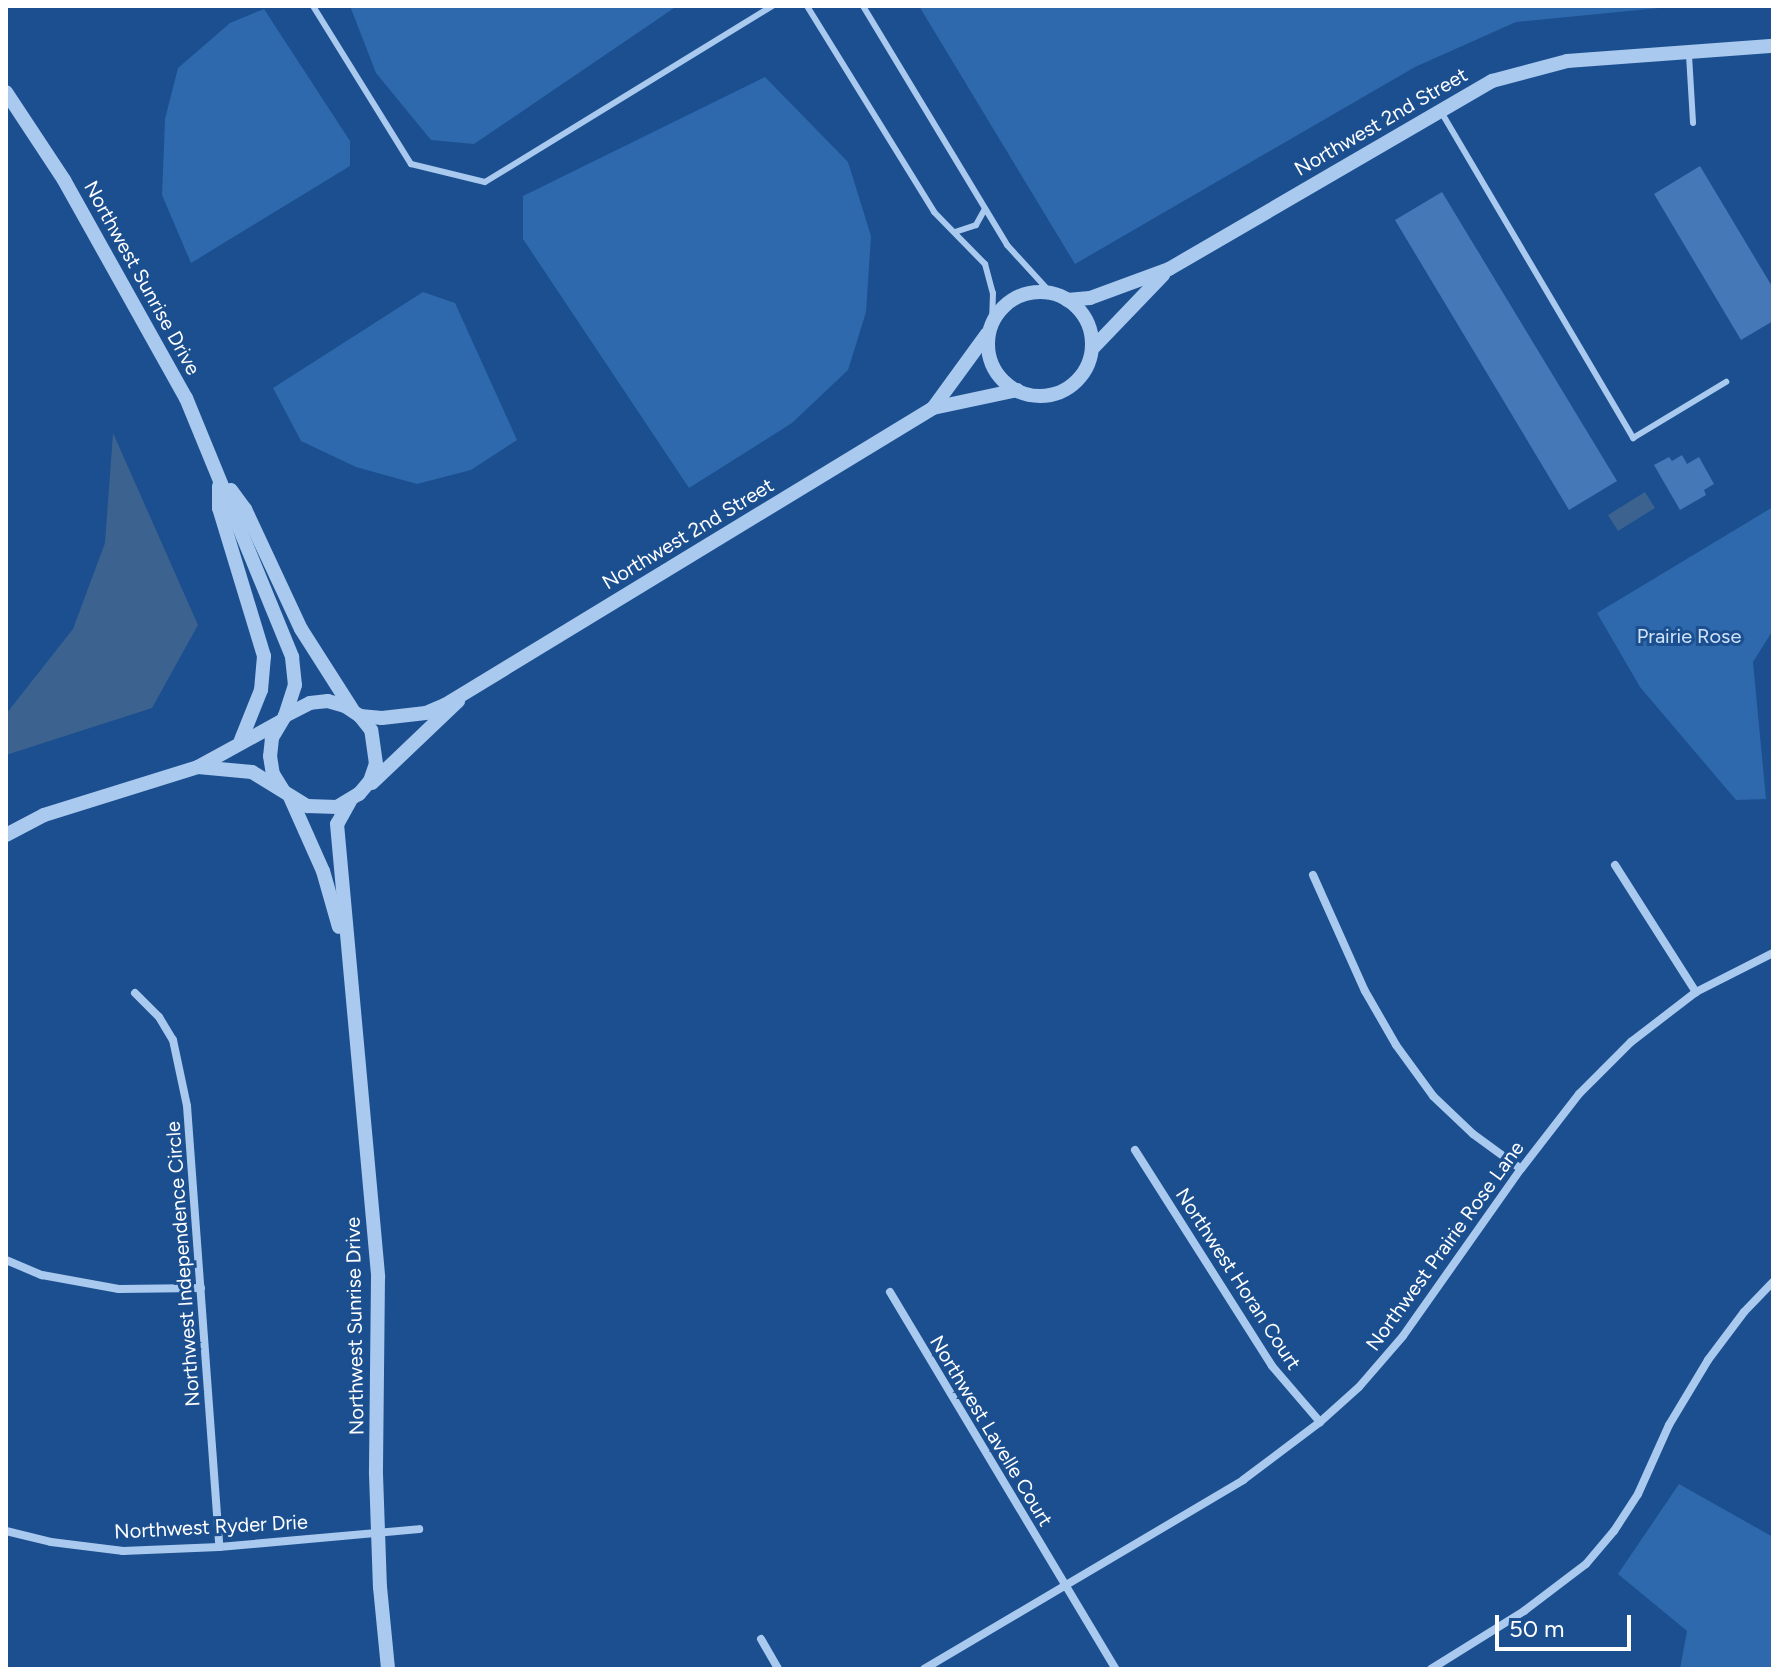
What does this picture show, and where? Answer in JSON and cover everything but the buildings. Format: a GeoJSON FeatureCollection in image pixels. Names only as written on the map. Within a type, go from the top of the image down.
{"type":"FeatureCollection","features":[{"type":"Feature","properties":{"kind":"street","name":"Northwest 2nd Street"},"geometry":{"type":"LineString","coordinates":[[1067,300],[1090,298],[1169,269],[1439,109],[1492,81],[1567,61],[1773,46]]}},
{"type":"Feature","properties":{"kind":"street","name":"Northwest Sunrise Drive"},"geometry":{"type":"LineString","coordinates":[[6,92],[64,180],[186,398],[219,473],[265,598],[292,657],[295,685],[283,719]]}},
{"type":"Feature","properties":{"kind":"street","name":"Northwest Sunrise Drive"},"geometry":{"type":"LineString","coordinates":[[6,98],[17,111]]}},
{"type":"Feature","properties":{"kind":"street","name":"Northwest 2nd Street"},"geometry":{"type":"LineString","coordinates":[[356,713],[382,718],[426,713],[463,694],[933,408],[1017,390],[1039,397],[1070,387],[1082,375],[1092,349],[1169,269]]}},
{"type":"Feature","properties":{"kind":"street","name":"Northwest 2nd Street"},"geometry":{"type":"LineString","coordinates":[[933,408],[1002,308],[1016,297],[1033,292],[1051,293]]}},
{"type":"Feature","properties":{"kind":"street"},"geometry":{"type":"LineString","coordinates":[[1051,293],[1067,300],[1080,311],[1089,327],[1092,349]]}},
{"type":"Feature","properties":{"kind":"street"},"geometry":{"type":"LineString","coordinates":[[991,326],[989,357],[996,372],[1017,390]]}},
{"type":"Feature","properties":{"kind":"street","name":"Northwest Sunrise Drive"},"geometry":{"type":"LineString","coordinates":[[219,473],[245,509],[301,629],[356,713]]}},
{"type":"Feature","properties":{"kind":"street"},"geometry":{"type":"LineString","coordinates":[[219,473],[219,508],[264,656],[261,690],[241,740]]}},
{"type":"Feature","properties":{"kind":"street","name":"Northwest 2nd Street"},"geometry":{"type":"LineString","coordinates":[[355,798],[443,718],[463,694]]}},
{"type":"Feature","properties":{"kind":"street"},"geometry":{"type":"LineString","coordinates":[[6,835],[44,815],[198,767],[310,703],[328,701],[356,713],[371,730],[376,755],[370,781],[355,798],[322,808],[286,793],[252,772],[198,767]]}},
{"type":"Feature","properties":{"kind":"street"},"geometry":{"type":"LineString","coordinates":[[283,719],[272,738],[270,756],[273,774],[286,793]]}},
{"type":"Feature","properties":{"kind":"street","name":"Northwest Sunrise Drive"},"geometry":{"type":"LineString","coordinates":[[286,793],[323,871],[349,982]]}},
{"type":"Feature","properties":{"kind":"street","name":"Northwest Sunrise Drive"},"geometry":{"type":"LineString","coordinates":[[355,798],[337,824],[378,1277],[378,1533],[388,1669]]}},
{"type":"Feature","properties":{"kind":"street"},"geometry":{"type":"LineString","coordinates":[[1615,865],[1696,992]]}},
{"type":"Feature","properties":{"kind":"street"},"geometry":{"type":"LineString","coordinates":[[1313,875],[1365,991],[1396,1045],[1433,1096],[1473,1134],[1521,1169]]}},
{"type":"Feature","properties":{"kind":"street","name":"Northwest Prairie Rose Lane"},"geometry":{"type":"LineString","coordinates":[[924,1669],[1243,1480],[1320,1422],[1359,1387],[1403,1336],[1521,1169],[1579,1094],[1631,1042],[1696,992],[1773,953]]}},
{"type":"Feature","properties":{"kind":"street","name":"Northwest Independence Circle"},"geometry":{"type":"LineString","coordinates":[[135,993],[159,1017],[173,1040],[189,1121],[219,1547]]}},
{"type":"Feature","properties":{"kind":"street","name":"Northwest Horan Court"},"geometry":{"type":"LineString","coordinates":[[1135,1150],[1272,1366],[1320,1422]]}},
{"type":"Feature","properties":{"kind":"street"},"geometry":{"type":"LineString","coordinates":[[6,1260],[42,1275],[107,1287],[201,1288]]}},
{"type":"Feature","properties":{"kind":"street"},"geometry":{"type":"LineString","coordinates":[[1431,1669],[1524,1611],[1586,1564],[1614,1531],[1638,1494],[1669,1425],[1708,1360],[1744,1312],[1773,1282]]}},
{"type":"Feature","properties":{"kind":"street","name":"Northwest Lavelle Court"},"geometry":{"type":"LineString","coordinates":[[890,1292],[1064,1587],[1116,1669]]}},
{"type":"Feature","properties":{"kind":"street","name":"Northwest Ryder Drie"},"geometry":{"type":"LineString","coordinates":[[6,1531],[51,1542],[123,1551],[219,1547],[419,1529]]}},
{"type":"Feature","properties":{"kind":"street"},"geometry":{"type":"LineString","coordinates":[[761,1639],[778,1669]]}},
{"type":"Feature","properties":{"kind":"lane"},"geometry":{"type":"LineString","coordinates":[[313,6],[411,164],[485,182],[772,6]]}},
{"type":"Feature","properties":{"kind":"lane"},"geometry":{"type":"LineString","coordinates":[[807,6],[934,212],[985,264],[993,293],[991,326]]}},
{"type":"Feature","properties":{"kind":"lane"},"geometry":{"type":"LineString","coordinates":[[863,6],[1007,245],[1051,293]]}},
{"type":"Feature","properties":{"kind":"lane"},"geometry":{"type":"LineString","coordinates":[[1688,52],[1693,123]]}},
{"type":"Feature","properties":{"kind":"lane"},"geometry":{"type":"LineString","coordinates":[[1439,109],[1633,438],[1726,382]]}},
{"type":"Feature","properties":{"kind":"lane"},"geometry":{"type":"LineString","coordinates":[[955,232],[976,225],[985,209]]}},
{"type":"Feature","properties":{"kind":"green space"},"geometry":{"type":"Polygon","coordinates":[[[350,6],[677,6],[474,144],[431,140],[376,73],[350,6]]]}},
{"type":"Feature","properties":{"kind":"green space"},"geometry":{"type":"Polygon","coordinates":[[[919,6],[1680,6],[1516,22],[1415,67],[1075,264],[919,6]]]}},
{"type":"Feature","properties":{"kind":"green space"},"geometry":{"type":"Polygon","coordinates":[[[264,9],[350,141],[350,166],[191,263],[162,195],[165,119],[178,68],[230,23],[264,9]]]}},
{"type":"Feature","properties":{"kind":"green space"},"geometry":{"type":"Polygon","coordinates":[[[765,77],[848,162],[871,236],[866,312],[848,370],[792,423],[689,488],[523,239],[523,196],[765,77]]]}},
{"type":"Feature","properties":{"kind":"green space"},"geometry":{"type":"Polygon","coordinates":[[[423,292],[455,303],[517,440],[471,470],[417,484],[356,467],[301,441],[273,388],[423,292]]]}},
{"type":"Feature","properties":{"kind":"green space","name":"Prairie Rose"},"geometry":{"type":"Polygon","coordinates":[[[1773,507],[1773,630],[1753,662],[1766,799],[1736,800],[1640,687],[1597,613],[1773,507]]]}},
{"type":"Feature","properties":{"kind":"green space"},"geometry":{"type":"Polygon","coordinates":[[[1679,1484],[1773,1537],[1773,1669],[1680,1669],[1687,1631],[1618,1574],[1679,1484]]]}},
{"type":"Feature","properties":{"kind":"shaded area"},"geometry":{"type":"Polygon","coordinates":[[[113,433],[198,625],[152,708],[6,755],[6,714],[73,629],[105,543],[113,433]]]}},
{"type":"Feature","properties":{"kind":"shaded area"},"geometry":{"type":"Polygon","coordinates":[[[1645,492],[1655,508],[1618,531],[1608,515],[1645,492]]]}}]}
